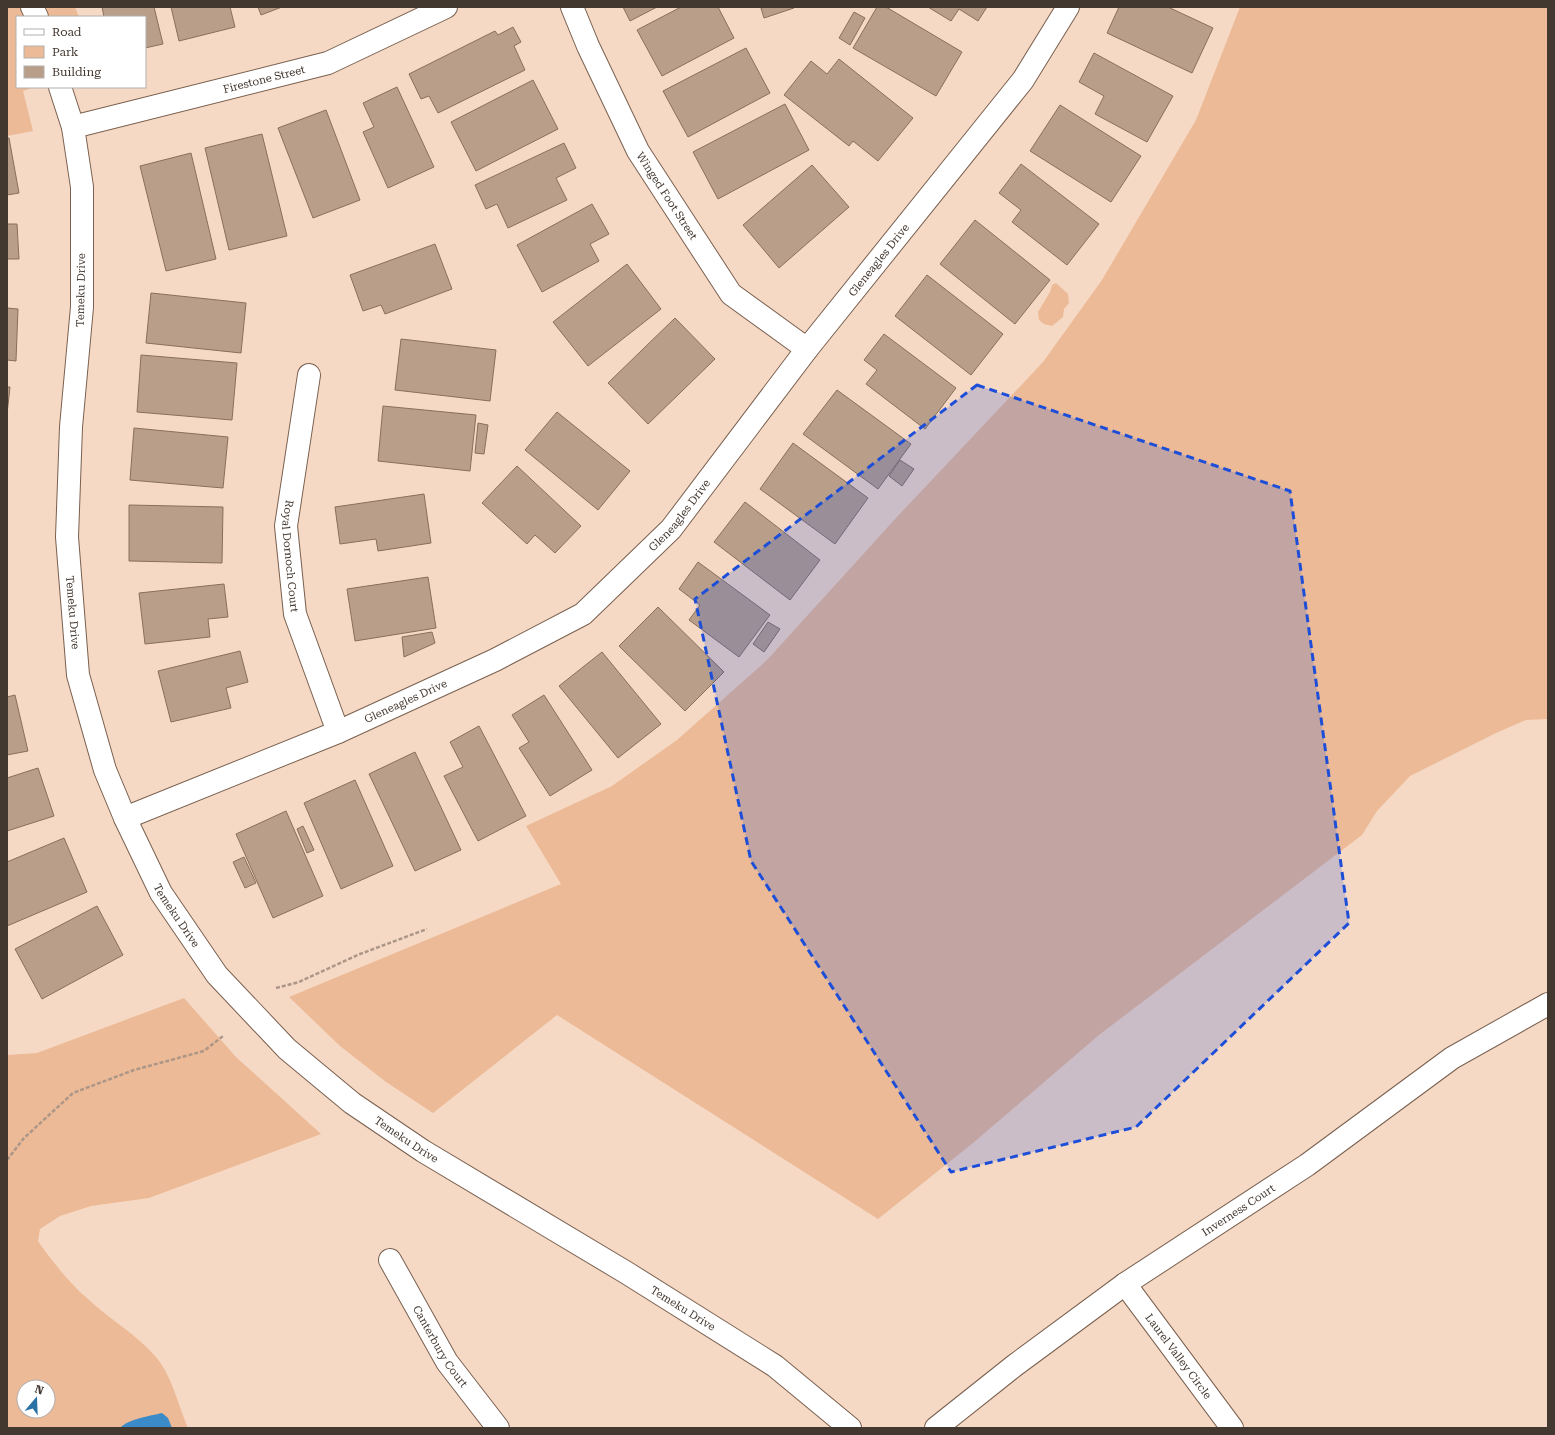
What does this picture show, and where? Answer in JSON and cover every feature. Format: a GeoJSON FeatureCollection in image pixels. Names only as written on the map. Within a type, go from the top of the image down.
{"type":"FeatureCollection","features":[{"type":"Feature","properties":{"kind":"street","name":"Firestone Street"},"geometry":{"type":"LineString","coordinates":[[73,127],[328,63],[446,7]]}},
{"type":"Feature","properties":{"kind":"street","name":"Winged Foot Street"},"geometry":{"type":"LineString","coordinates":[[572,7],[588,46],[638,151],[731,294],[807,349]]}},
{"type":"Feature","properties":{"kind":"street","name":"Gleneagles Drive"},"geometry":{"type":"LineString","coordinates":[[125,818],[338,732],[495,660],[583,614],[671,529],[807,349],[1023,80],[1068,7]]}},
{"type":"Feature","properties":{"kind":"street","name":"Temeku Drive"},"geometry":{"type":"LineString","coordinates":[[60,88],[73,127],[82,188],[82,307],[71,427],[67,537],[78,675],[105,770],[125,818],[161,893],[216,975],[287,1050],[352,1103],[424,1151],[626,1273],[775,1366],[850,1428]]}},
{"type":"Feature","properties":{"kind":"street","name":"Royal Dornoch Court"},"geometry":{"type":"LineString","coordinates":[[309,375],[286,526],[294,614],[338,732]]}},
{"type":"Feature","properties":{"kind":"street","name":"Inverness Court"},"geometry":{"type":"LineString","coordinates":[[936,1428],[1014,1366],[1125,1284],[1307,1165],[1452,1058],[1548,1004]]}},
{"type":"Feature","properties":{"kind":"street","name":"Canterbury Court"},"geometry":{"type":"LineString","coordinates":[[390,1260],[447,1362],[498,1428]]}},
{"type":"Feature","properties":{"kind":"street","name":"Laurel Valley Circle"},"geometry":{"type":"LineString","coordinates":[[1125,1284],[1232,1428]]}},
{"type":"Feature","properties":{"kind":"path"},"geometry":{"type":"LineString","coordinates":[[276,988],[298,982],[360,954],[427,929]]}},
{"type":"Feature","properties":{"kind":"path"},"geometry":{"type":"LineString","coordinates":[[7,1160],[24,1138],[72,1093],[134,1070],[204,1051],[223,1036]]}},
{"type":"Feature","properties":{"kind":"highlighted area"},"geometry":{"type":"Polygon","coordinates":[[[977,385],[1290,491],[1349,923],[1136,1127],[951,1172],[751,861],[695,599],[977,385]]]}},
{"type":"Feature","properties":{"kind":"green space"},"geometry":{"type":"Polygon","coordinates":[[[7,7],[75,7],[79,16],[16,16],[16,88],[31,88],[23,91],[33,131],[7,136],[7,7]]]}},
{"type":"Feature","properties":{"kind":"green space"},"geometry":{"type":"Polygon","coordinates":[[[1240,7],[1548,7],[1548,719],[1526,720],[1496,733],[1410,776],[1377,811],[1362,835],[1099,1035],[973,1143],[878,1219],[557,1015],[433,1113],[386,1082],[340,1046],[289,997],[561,884],[526,826],[612,786],[677,740],[767,660],[896,518],[1043,362],[1102,280],[1196,120],[1240,7]]]}},
{"type":"Feature","properties":{"kind":"green space"},"geometry":{"type":"Polygon","coordinates":[[[1056,283],[1068,294],[1069,303],[1064,309],[1063,317],[1052,326],[1044,324],[1039,320],[1038,312],[1050,292],[1052,285],[1056,283]]]}},
{"type":"Feature","properties":{"kind":"green space"},"geometry":{"type":"Polygon","coordinates":[[[184,998],[236,1057],[321,1134],[149,1198],[91,1206],[60,1216],[40,1229],[38,1241],[68,1280],[96,1306],[148,1348],[161,1363],[174,1390],[188,1428],[7,1428],[7,1055],[37,1053],[184,998]]]}},
{"type":"Feature","properties":{"kind":"water"},"geometry":{"type":"Polygon","coordinates":[[[162,1413],[168,1418],[172,1428],[120,1428],[128,1422],[162,1413]]]}},
{"type":"Feature","properties":{"kind":"building"},"geometry":{"type":"Polygon","coordinates":[[[102,7],[154,7],[163,44],[146,48],[146,16],[104,16],[102,7]]]}},
{"type":"Feature","properties":{"kind":"building"},"geometry":{"type":"Polygon","coordinates":[[[171,7],[230,7],[235,27],[179,41],[171,7]]]}},
{"type":"Feature","properties":{"kind":"building"},"geometry":{"type":"Polygon","coordinates":[[[258,7],[282,7],[261,15],[258,7]]]}},
{"type":"Feature","properties":{"kind":"building"},"geometry":{"type":"Polygon","coordinates":[[[623,7],[657,7],[630,21],[623,7]]]}},
{"type":"Feature","properties":{"kind":"building"},"geometry":{"type":"Polygon","coordinates":[[[681,7],[718,7],[734,38],[662,76],[637,30],[681,7]]]}},
{"type":"Feature","properties":{"kind":"building"},"geometry":{"type":"Polygon","coordinates":[[[877,7],[886,7],[962,52],[936,96],[853,48],[877,7]]]}},
{"type":"Feature","properties":{"kind":"building"},"geometry":{"type":"Polygon","coordinates":[[[928,7],[987,7],[978,21],[959,9],[951,21],[928,7]]]}},
{"type":"Feature","properties":{"kind":"building"},"geometry":{"type":"Polygon","coordinates":[[[1119,7],[1168,7],[1213,28],[1192,73],[1107,33],[1119,7]]]}},
{"type":"Feature","properties":{"kind":"building"},"geometry":{"type":"Polygon","coordinates":[[[761,8],[794,8],[764,18],[761,8]]]}},
{"type":"Feature","properties":{"kind":"building"},"geometry":{"type":"Polygon","coordinates":[[[854,12],[865,18],[850,45],[839,38],[854,12]]]}},
{"type":"Feature","properties":{"kind":"building"},"geometry":{"type":"Polygon","coordinates":[[[513,27],[521,42],[514,46],[525,70],[438,113],[429,96],[421,99],[409,74],[495,31],[498,35],[513,27]]]}},
{"type":"Feature","properties":{"kind":"building"},"geometry":{"type":"Polygon","coordinates":[[[746,48],[770,93],[688,137],[663,91],[746,48]]]}},
{"type":"Feature","properties":{"kind":"building"},"geometry":{"type":"Polygon","coordinates":[[[1094,53],[1173,96],[1147,142],[1095,114],[1104,96],[1079,82],[1094,53]]]}},
{"type":"Feature","properties":{"kind":"building"},"geometry":{"type":"Polygon","coordinates":[[[839,59],[913,118],[878,161],[853,141],[849,146],[784,95],[811,61],[827,74],[839,59]]]}},
{"type":"Feature","properties":{"kind":"building"},"geometry":{"type":"Polygon","coordinates":[[[533,80],[558,129],[476,171],[451,122],[533,80]]]}},
{"type":"Feature","properties":{"kind":"building"},"geometry":{"type":"Polygon","coordinates":[[[397,87],[434,167],[388,188],[363,132],[374,127],[363,103],[397,87]]]}},
{"type":"Feature","properties":{"kind":"building"},"geometry":{"type":"Polygon","coordinates":[[[785,104],[809,150],[718,199],[693,152],[785,104]]]}},
{"type":"Feature","properties":{"kind":"building"},"geometry":{"type":"Polygon","coordinates":[[[1060,105],[1141,156],[1111,202],[1030,151],[1060,105]]]}},
{"type":"Feature","properties":{"kind":"building"},"geometry":{"type":"Polygon","coordinates":[[[326,110],[360,200],[313,218],[278,128],[326,110]]]}},
{"type":"Feature","properties":{"kind":"building"},"geometry":{"type":"Polygon","coordinates":[[[262,134],[287,236],[229,250],[205,148],[262,134]]]}},
{"type":"Feature","properties":{"kind":"building"},"geometry":{"type":"Polygon","coordinates":[[[7,138],[9,138],[19,193],[7,195],[7,138]]]}},
{"type":"Feature","properties":{"kind":"building"},"geometry":{"type":"Polygon","coordinates":[[[564,143],[576,168],[556,178],[567,200],[508,228],[497,204],[486,209],[475,185],[564,143]]]}},
{"type":"Feature","properties":{"kind":"building"},"geometry":{"type":"Polygon","coordinates":[[[191,153],[216,259],[166,271],[140,166],[191,153]]]}},
{"type":"Feature","properties":{"kind":"building"},"geometry":{"type":"Polygon","coordinates":[[[1021,164],[1099,224],[1067,265],[1012,222],[1021,210],[999,193],[1021,164]]]}},
{"type":"Feature","properties":{"kind":"building"},"geometry":{"type":"Polygon","coordinates":[[[812,165],[849,207],[779,268],[743,225],[812,165]]]}},
{"type":"Feature","properties":{"kind":"building"},"geometry":{"type":"Polygon","coordinates":[[[592,204],[609,234],[590,244],[599,261],[542,292],[517,245],[592,204]]]}},
{"type":"Feature","properties":{"kind":"building"},"geometry":{"type":"Polygon","coordinates":[[[975,220],[1050,280],[1015,324],[940,264],[975,220]]]}},
{"type":"Feature","properties":{"kind":"building"},"geometry":{"type":"Polygon","coordinates":[[[7,224],[17,224],[19,259],[7,259],[7,224]]]}},
{"type":"Feature","properties":{"kind":"building"},"geometry":{"type":"Polygon","coordinates":[[[435,244],[452,289],[385,314],[381,305],[363,311],[350,275],[435,244]]]}},
{"type":"Feature","properties":{"kind":"building"},"geometry":{"type":"Polygon","coordinates":[[[627,264],[661,309],[588,366],[553,322],[627,264]]]}},
{"type":"Feature","properties":{"kind":"building"},"geometry":{"type":"Polygon","coordinates":[[[927,275],[1003,334],[971,375],[895,316],[927,275]]]}},
{"type":"Feature","properties":{"kind":"building"},"geometry":{"type":"Polygon","coordinates":[[[151,293],[246,303],[241,353],[146,343],[151,293]]]}},
{"type":"Feature","properties":{"kind":"building"},"geometry":{"type":"Polygon","coordinates":[[[7,308],[18,309],[16,361],[7,360],[7,308]]]}},
{"type":"Feature","properties":{"kind":"building"},"geometry":{"type":"Polygon","coordinates":[[[675,318],[715,359],[648,424],[608,383],[675,318]]]}},
{"type":"Feature","properties":{"kind":"building"},"geometry":{"type":"Polygon","coordinates":[[[884,334],[956,388],[925,429],[866,384],[877,370],[864,360],[884,334]]]}},
{"type":"Feature","properties":{"kind":"building"},"geometry":{"type":"Polygon","coordinates":[[[401,339],[496,350],[490,401],[395,390],[401,339]]]}},
{"type":"Feature","properties":{"kind":"building"},"geometry":{"type":"Polygon","coordinates":[[[141,355],[237,363],[232,420],[137,412],[141,355]]]}},
{"type":"Feature","properties":{"kind":"building"},"geometry":{"type":"Polygon","coordinates":[[[7,387],[10,387],[7,414],[7,387]]]}},
{"type":"Feature","properties":{"kind":"building"},"geometry":{"type":"Polygon","coordinates":[[[837,390],[911,444],[878,489],[803,434],[837,390]]]}},
{"type":"Feature","properties":{"kind":"building"},"geometry":{"type":"Polygon","coordinates":[[[383,406],[476,415],[470,471],[378,461],[383,406]]]}},
{"type":"Feature","properties":{"kind":"building"},"geometry":{"type":"Polygon","coordinates":[[[557,412],[630,471],[598,510],[525,450],[557,412]]]}},
{"type":"Feature","properties":{"kind":"building"},"geometry":{"type":"Polygon","coordinates":[[[478,423],[488,425],[484,454],[475,453],[478,423]]]}},
{"type":"Feature","properties":{"kind":"building"},"geometry":{"type":"Polygon","coordinates":[[[134,428],[228,437],[223,488],[130,480],[134,428]]]}},
{"type":"Feature","properties":{"kind":"building"},"geometry":{"type":"Polygon","coordinates":[[[793,443],[868,498],[835,544],[760,489],[793,443]]]}},
{"type":"Feature","properties":{"kind":"building"},"geometry":{"type":"Polygon","coordinates":[[[900,460],[914,469],[902,486],[889,476],[900,460]]]}},
{"type":"Feature","properties":{"kind":"building"},"geometry":{"type":"Polygon","coordinates":[[[517,466],[581,526],[555,553],[535,535],[527,544],[482,503],[517,466]]]}},
{"type":"Feature","properties":{"kind":"building"},"geometry":{"type":"Polygon","coordinates":[[[424,494],[431,543],[378,551],[376,539],[340,544],[335,507],[424,494]]]}},
{"type":"Feature","properties":{"kind":"building"},"geometry":{"type":"Polygon","coordinates":[[[745,502],[820,560],[790,600],[714,542],[745,502]]]}},
{"type":"Feature","properties":{"kind":"building"},"geometry":{"type":"Polygon","coordinates":[[[129,505],[223,507],[222,563],[129,561],[129,505]]]}},
{"type":"Feature","properties":{"kind":"building"},"geometry":{"type":"Polygon","coordinates":[[[698,562],[770,615],[739,657],[689,620],[700,605],[679,589],[698,562]]]}},
{"type":"Feature","properties":{"kind":"building"},"geometry":{"type":"Polygon","coordinates":[[[428,577],[436,628],[355,641],[347,589],[428,577]]]}},
{"type":"Feature","properties":{"kind":"building"},"geometry":{"type":"Polygon","coordinates":[[[224,584],[228,617],[208,619],[210,637],[145,644],[139,593],[224,584]]]}},
{"type":"Feature","properties":{"kind":"building"},"geometry":{"type":"Polygon","coordinates":[[[658,607],[724,672],[685,711],[619,646],[658,607]]]}},
{"type":"Feature","properties":{"kind":"building"},"geometry":{"type":"Polygon","coordinates":[[[768,622],[780,629],[764,652],[753,644],[768,622]]]}},
{"type":"Feature","properties":{"kind":"building"},"geometry":{"type":"Polygon","coordinates":[[[432,632],[435,643],[404,657],[402,637],[432,632]]]}},
{"type":"Feature","properties":{"kind":"building"},"geometry":{"type":"Polygon","coordinates":[[[240,651],[248,682],[226,688],[231,708],[171,722],[158,671],[240,651]]]}},
{"type":"Feature","properties":{"kind":"building"},"geometry":{"type":"Polygon","coordinates":[[[602,652],[661,724],[618,758],[559,686],[602,652]]]}},
{"type":"Feature","properties":{"kind":"building"},"geometry":{"type":"Polygon","coordinates":[[[15,695],[28,751],[7,755],[7,697],[15,695]]]}},
{"type":"Feature","properties":{"kind":"building"},"geometry":{"type":"Polygon","coordinates":[[[544,695],[592,770],[550,796],[519,748],[529,742],[512,715],[544,695]]]}},
{"type":"Feature","properties":{"kind":"building"},"geometry":{"type":"Polygon","coordinates":[[[479,726],[526,816],[478,841],[444,776],[463,767],[450,742],[479,726]]]}},
{"type":"Feature","properties":{"kind":"building"},"geometry":{"type":"Polygon","coordinates":[[[415,752],[461,850],[415,871],[369,774],[415,752]]]}},
{"type":"Feature","properties":{"kind":"building"},"geometry":{"type":"Polygon","coordinates":[[[38,768],[54,816],[7,831],[7,778],[38,768]]]}},
{"type":"Feature","properties":{"kind":"building"},"geometry":{"type":"Polygon","coordinates":[[[355,780],[393,866],[341,889],[304,803],[355,780]]]}},
{"type":"Feature","properties":{"kind":"building"},"geometry":{"type":"Polygon","coordinates":[[[286,811],[323,896],[273,918],[236,834],[286,811]]]}},
{"type":"Feature","properties":{"kind":"building"},"geometry":{"type":"Polygon","coordinates":[[[303,826],[314,850],[307,853],[297,829],[303,826]]]}},
{"type":"Feature","properties":{"kind":"building"},"geometry":{"type":"Polygon","coordinates":[[[64,838],[87,892],[7,926],[7,862],[64,838]]]}},
{"type":"Feature","properties":{"kind":"building"},"geometry":{"type":"Polygon","coordinates":[[[244,857],[256,883],[245,888],[233,862],[244,857]]]}},
{"type":"Feature","properties":{"kind":"building"},"geometry":{"type":"Polygon","coordinates":[[[97,906],[123,955],[42,999],[15,949],[97,906]]]}}]}
